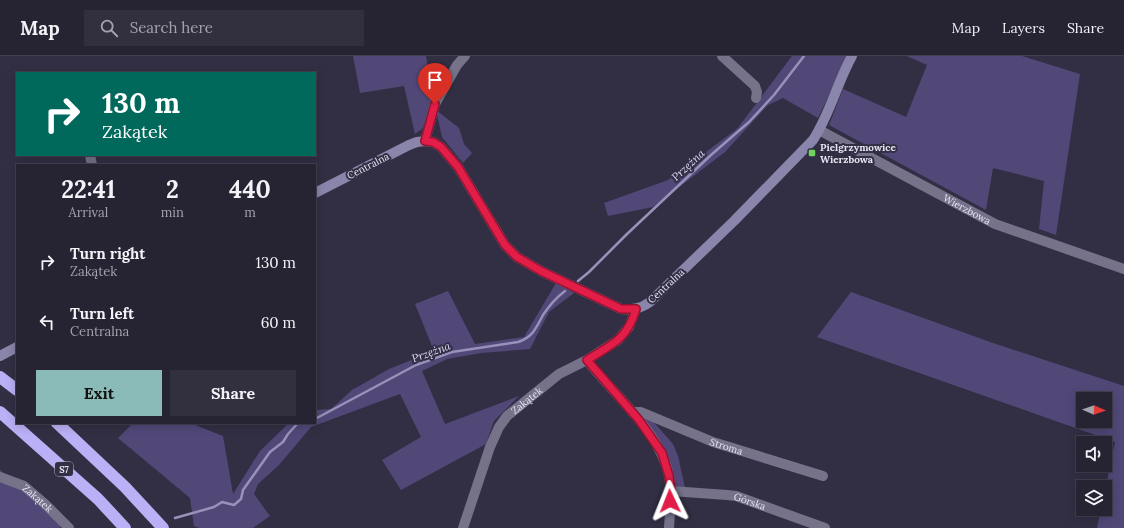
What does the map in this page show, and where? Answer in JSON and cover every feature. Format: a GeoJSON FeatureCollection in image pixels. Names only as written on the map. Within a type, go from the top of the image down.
{"type":"FeatureCollection","features":[{"type":"Feature","properties":{"kind":"highway"},"geometry":{"type":"LineString","coordinates":[[0,377],[16,389]]}},
{"type":"Feature","properties":{"kind":"highway","name":"S7"},"geometry":{"type":"LineString","coordinates":[[0,412],[98,499],[125,528]]}},
{"type":"Feature","properties":{"kind":"highway"},"geometry":{"type":"LineString","coordinates":[[58,424],[125,487],[163,528]]}},
{"type":"Feature","properties":{"kind":"street"},"geometry":{"type":"LineString","coordinates":[[425,141],[435,104],[457,65],[465,56]]}},
{"type":"Feature","properties":{"kind":"street"},"geometry":{"type":"LineString","coordinates":[[722,56],[755,86],[757,92],[756,98]]}},
{"type":"Feature","properties":{"kind":"street","name":"Centralna"},"geometry":{"type":"LineString","coordinates":[[316,192],[409,145],[417,142],[433,142],[441,147],[458,167],[505,245],[517,257],[541,271],[621,309],[636,309],[643,307],[650,302],[806,148],[819,130],[843,72],[852,56]]}},
{"type":"Feature","properties":{"kind":"street","name":"Wierzbowa"},"geometry":{"type":"LineString","coordinates":[[819,130],[995,224],[1124,269]]}},
{"type":"Feature","properties":{"kind":"street","name":"Zakątek"},"geometry":{"type":"LineString","coordinates":[[463,528],[490,447],[507,416],[559,374],[587,360],[618,340],[629,328],[636,309]]}},
{"type":"Feature","properties":{"kind":"street"},"geometry":{"type":"LineString","coordinates":[[0,356],[16,348]]}},
{"type":"Feature","properties":{"kind":"street"},"geometry":{"type":"LineString","coordinates":[[587,360],[632,412],[662,453],[669,476],[671,491],[669,528]]}},
{"type":"Feature","properties":{"kind":"street","name":"Stroma"},"geometry":{"type":"LineString","coordinates":[[632,412],[641,412],[713,442],[823,476]]}},
{"type":"Feature","properties":{"kind":"street","name":"Zakątek"},"geometry":{"type":"LineString","coordinates":[[0,477],[24,486],[69,528]]}},
{"type":"Feature","properties":{"kind":"street","name":"Górska"},"geometry":{"type":"LineString","coordinates":[[671,491],[727,494],[736,496],[825,528]]}},
{"type":"Feature","properties":{"kind":"shaded area"},"geometry":{"type":"Polygon","coordinates":[[[353,56],[426,56],[431,85],[436,97],[422,129],[415,134],[404,86],[360,93],[353,56]]]}},
{"type":"Feature","properties":{"kind":"shaded area"},"geometry":{"type":"Polygon","coordinates":[[[792,56],[848,56],[818,118],[783,98],[768,105],[725,152],[653,207],[608,216],[604,203],[668,180],[737,129],[792,56]]]}},
{"type":"Feature","properties":{"kind":"shaded area"},"geometry":{"type":"Polygon","coordinates":[[[907,56],[1022,56],[1080,74],[1056,235],[1039,229],[1044,181],[993,168],[986,210],[829,125],[843,89],[906,117],[927,65],[907,56]]]}},
{"type":"Feature","properties":{"kind":"shaded area"},"geometry":{"type":"Polygon","coordinates":[[[436,110],[459,128],[464,144],[472,153],[463,163],[442,137],[436,110]]]}},
{"type":"Feature","properties":{"kind":"shaded area"},"geometry":{"type":"Polygon","coordinates":[[[556,283],[574,293],[549,312],[530,349],[481,353],[447,359],[422,371],[445,424],[519,396],[494,421],[486,444],[401,490],[382,460],[421,437],[400,394],[311,427],[279,465],[258,484],[254,494],[270,516],[253,528],[199,528],[194,526],[190,498],[118,438],[132,424],[193,424],[223,436],[233,494],[260,451],[288,424],[316,424],[316,410],[331,409],[352,390],[389,369],[434,351],[415,304],[448,291],[475,344],[524,337],[556,283]]]}},
{"type":"Feature","properties":{"kind":"shaded area"},"geometry":{"type":"Polygon","coordinates":[[[851,292],[993,343],[1124,386],[1124,528],[1097,528],[1100,516],[1112,516],[1112,480],[1107,480],[1109,472],[1112,472],[1112,457],[1115,442],[1112,441],[1112,436],[1098,436],[817,337],[851,292]]]}},
{"type":"Feature","properties":{"kind":"shaded area"},"geometry":{"type":"Polygon","coordinates":[[[640,416],[651,419],[673,444],[678,456],[685,488],[673,486],[640,416]]]}},
{"type":"Feature","properties":{"kind":"shaded area"},"geometry":{"type":"Polygon","coordinates":[[[0,470],[60,521],[60,528],[0,528],[0,470]]]}},
{"type":"Feature","properties":{"kind":"waterway","name":"Przężna"},"geometry":{"type":"LineString","coordinates":[[578,281],[711,155],[749,122],[774,95],[804,56]]}},
{"type":"Feature","properties":{"kind":"waterway","name":"Przężna"},"geometry":{"type":"LineString","coordinates":[[316,418],[416,365],[452,352],[518,342],[527,338],[534,332],[548,308],[565,291]]}},
{"type":"Feature","properties":{"kind":"waterway","name":"Przężna"},"geometry":{"type":"LineString","coordinates":[[175,518],[214,507],[222,502],[234,505],[241,499],[243,490],[270,452],[283,442],[297,424]]}},
{"type":"Feature","properties":{"kind":"place","name":"Pielgrzymowice Wierzbowa"},"geometry":{"type":"Point","coordinates":[812,153]}},
{"type":"Feature","properties":{"kind":"route"},"geometry":{"type":"LineString","coordinates":[[435,104],[425,141],[433,142],[441,147],[458,167],[505,245],[517,257],[541,271],[621,309],[636,309],[629,328],[624,334],[618,340],[587,360],[639,420],[662,453],[669,476],[671,491],[670,501]]}}]}
